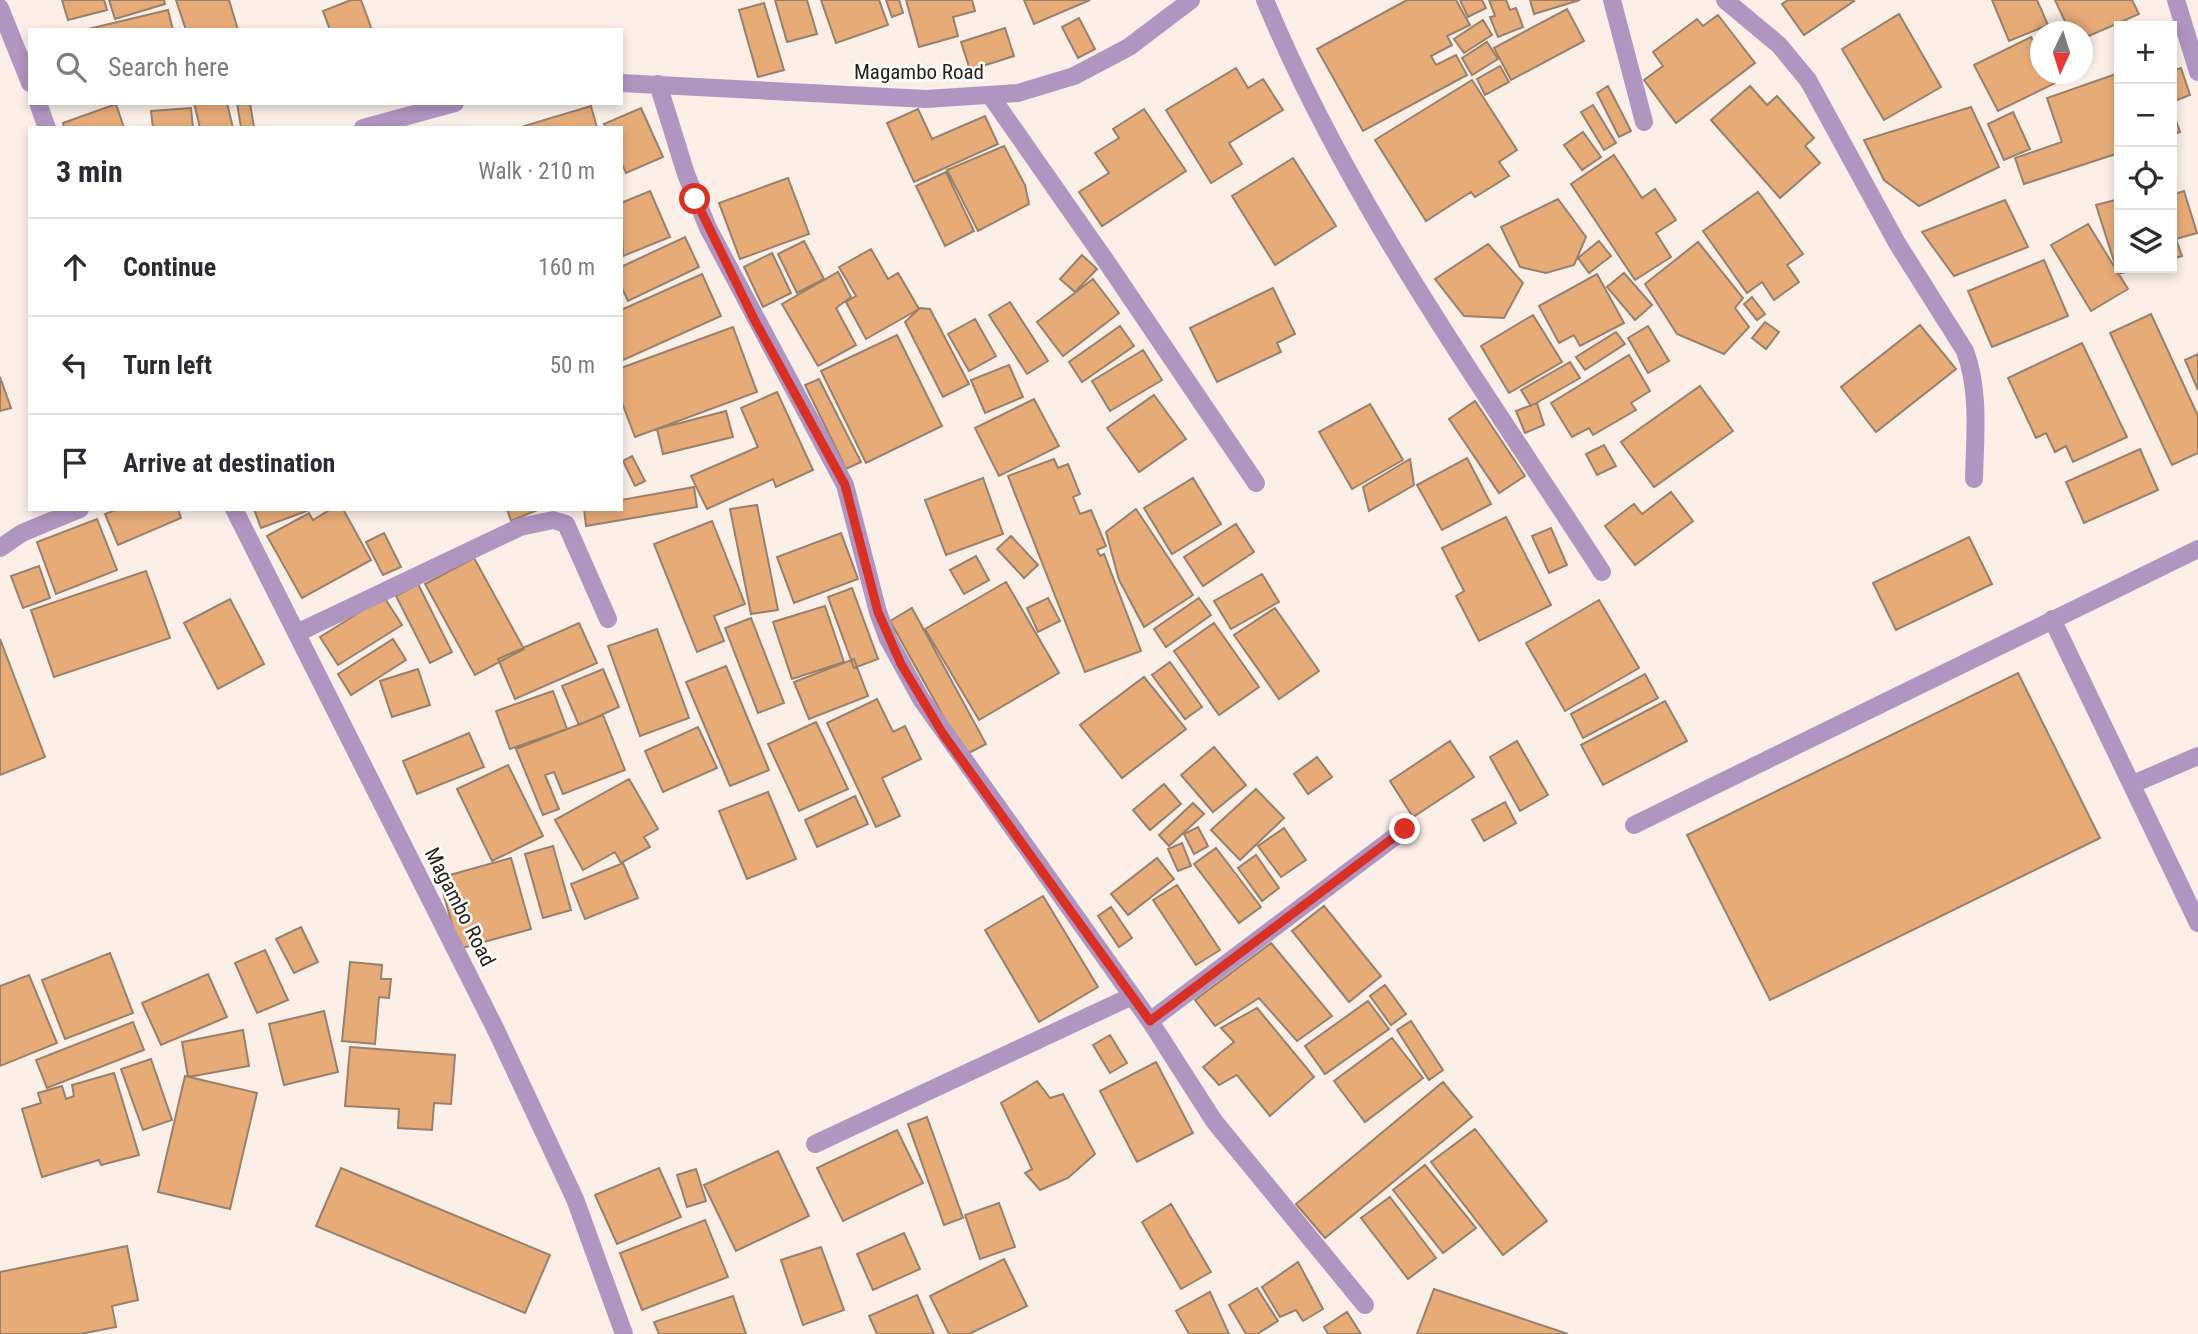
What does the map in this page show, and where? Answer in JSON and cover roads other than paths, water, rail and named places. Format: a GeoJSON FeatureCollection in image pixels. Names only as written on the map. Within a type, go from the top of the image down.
{"type":"FeatureCollection","features":[{"type":"Feature","properties":{"kind":"street","name":"Magambo Road"},"geometry":{"type":"LineString","coordinates":[[623,83],[926,99],[1017,93],[1074,76],[1129,47],[1191,0]]}},
{"type":"Feature","properties":{"kind":"street"},"geometry":{"type":"LineString","coordinates":[[1265,0],[1288,56],[1340,160],[1396,255],[1602,572]]}},
{"type":"Feature","properties":{"kind":"street"},"geometry":{"type":"LineString","coordinates":[[1612,0],[1644,122]]}},
{"type":"Feature","properties":{"kind":"street"},"geometry":{"type":"LineString","coordinates":[[1725,0],[1779,45],[1808,80],[1897,243],[1965,351],[1972,370],[1975,401],[1974,479]]}},
{"type":"Feature","properties":{"kind":"street"},"geometry":{"type":"LineString","coordinates":[[2176,0],[2198,72]]}},
{"type":"Feature","properties":{"kind":"street"},"geometry":{"type":"LineString","coordinates":[[0,8],[28,78]]}},
{"type":"Feature","properties":{"kind":"street"},"geometry":{"type":"LineString","coordinates":[[658,84],[699,209],[754,319],[845,485],[878,612],[892,648],[943,734],[1130,997],[1150,1021],[1214,1121],[1364,1305]]}},
{"type":"Feature","properties":{"kind":"street"},"geometry":{"type":"LineString","coordinates":[[990,95],[1116,275],[1256,483]]}},
{"type":"Feature","properties":{"kind":"street"},"geometry":{"type":"LineString","coordinates":[[39,105],[46,126]]}},
{"type":"Feature","properties":{"kind":"street"},"geometry":{"type":"LineString","coordinates":[[370,126],[447,105]]}},
{"type":"Feature","properties":{"kind":"street"},"geometry":{"type":"LineString","coordinates":[[0,548],[22,533],[75,511]]}},
{"type":"Feature","properties":{"kind":"street","name":"Magambo Road"},"geometry":{"type":"LineString","coordinates":[[235,511],[496,1030],[569,1186],[624,1334]]}},
{"type":"Feature","properties":{"kind":"street"},"geometry":{"type":"LineString","coordinates":[[297,634],[520,527],[553,520],[566,524],[607,619]]}},
{"type":"Feature","properties":{"kind":"street"},"geometry":{"type":"LineString","coordinates":[[1634,825],[2052,618],[2198,549]]}},
{"type":"Feature","properties":{"kind":"street"},"geometry":{"type":"LineString","coordinates":[[2052,618],[2198,923]]}},
{"type":"Feature","properties":{"kind":"street"},"geometry":{"type":"LineString","coordinates":[[2133,784],[2198,756]]}},
{"type":"Feature","properties":{"kind":"street"},"geometry":{"type":"LineString","coordinates":[[1150,1021],[1405,829]]}},
{"type":"Feature","properties":{"kind":"street"},"geometry":{"type":"LineString","coordinates":[[815,1144],[1130,997]]}}]}
